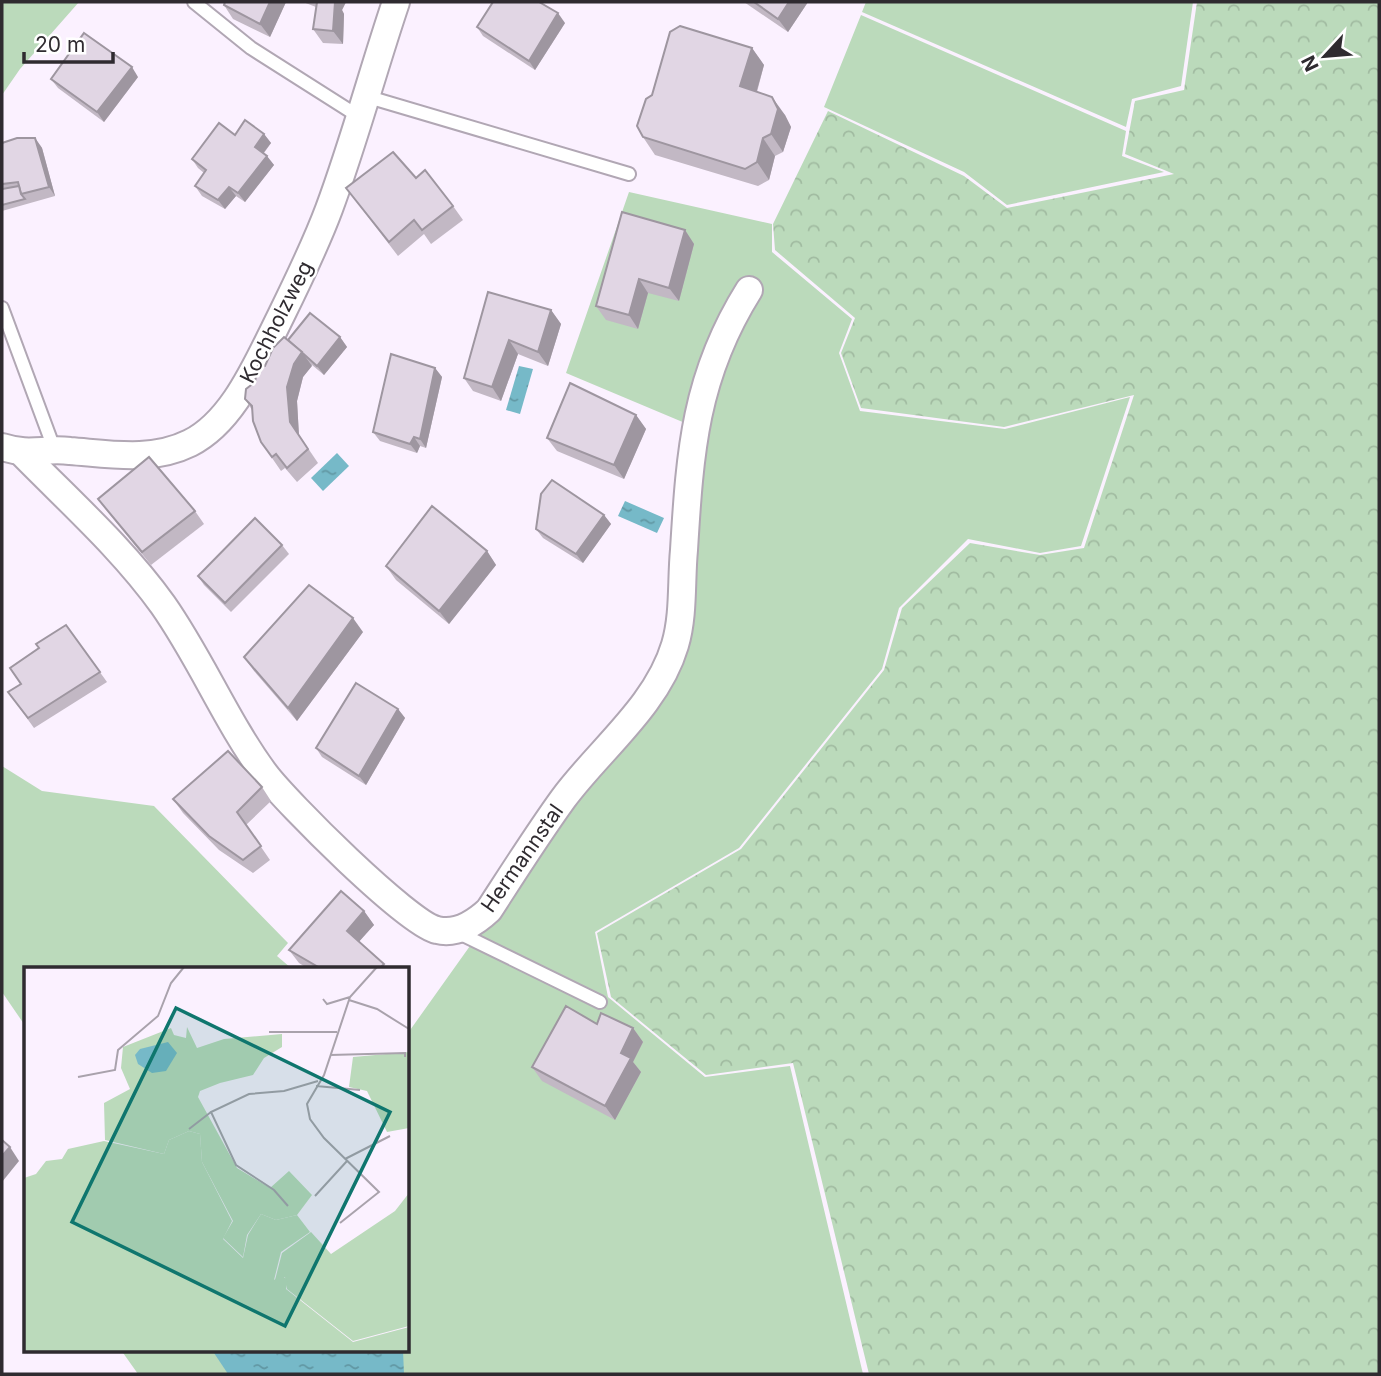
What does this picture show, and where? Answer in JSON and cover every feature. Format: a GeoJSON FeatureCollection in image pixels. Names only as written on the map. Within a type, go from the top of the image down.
{"type":"FeatureCollection","features":[{"type":"Feature","properties":{"kind":"street","name":"Kochholzweg"},"geometry":{"type":"LineString","coordinates":[[12,450],[119,457],[149,454],[190,443],[208,431],[251,376],[297,285],[329,211],[396,2]]}},
{"type":"Feature","properties":{"kind":"street","name":"Hermannstal"},"geometry":{"type":"LineString","coordinates":[[454,931],[475,923],[489,910],[563,799],[637,712],[666,667],[679,626],[691,448],[697,419],[724,335],[749,290]]}},
{"type":"Feature","properties":{"kind":"street"},"geometry":{"type":"LineString","coordinates":[[12,450],[127,560],[163,605],[266,776],[327,840],[416,920],[436,930],[454,931]]}},
{"type":"Feature","properties":{"kind":"lane"},"geometry":{"type":"LineString","coordinates":[[194,2],[251,48],[361,106],[629,174]]}},
{"type":"Feature","properties":{"kind":"lane"},"geometry":{"type":"LineString","coordinates":[[2,308],[55,451]]}},
{"type":"Feature","properties":{"kind":"lane"},"geometry":{"type":"LineString","coordinates":[[454,931],[600,1002]]}},
{"type":"Feature","properties":{"kind":"green space"},"geometry":{"type":"Polygon","coordinates":[[[2,2],[79,2],[20,69],[2,95],[2,2]]]}},
{"type":"Feature","properties":{"kind":"green space"},"geometry":{"type":"Polygon","coordinates":[[[866,2],[1193,2],[1181,86],[1132,99],[1126,127],[862,12],[866,2]]]}},
{"type":"Feature","properties":{"kind":"green space"},"geometry":{"type":"Polygon","coordinates":[[[1197,2],[1379,2],[1379,1374],[869,1374],[793,1063],[706,1075],[611,997],[597,933],[741,849],[884,670],[902,608],[970,543],[1040,555],[1084,548],[1134,395],[1004,427],[861,408],[841,353],[855,318],[775,250],[773,224],[828,111],[964,176],[1007,208],[1174,174],[1125,154],[1135,101],[1184,90],[1197,2]]]}},
{"type":"Feature","properties":{"kind":"green space"},"geometry":{"type":"Polygon","coordinates":[[[861,15],[1126,131],[1122,156],[1164,172],[1007,205],[964,172],[824,107],[861,15]]]}},
{"type":"Feature","properties":{"kind":"green space"},"geometry":{"type":"Polygon","coordinates":[[[629,192],[772,224],[772,252],[852,319],[839,353],[860,411],[1005,429],[1130,397],[1081,546],[1040,553],[968,539],[899,608],[882,669],[739,848],[595,932],[608,997],[705,1077],[790,1066],[863,1374],[138,1374],[122,1352],[410,1352],[410,1030],[574,800],[661,690],[704,431],[566,373],[629,192]]]}},
{"type":"Feature","properties":{"kind":"green space"},"geometry":{"type":"Polygon","coordinates":[[[2,766],[42,791],[154,806],[288,943],[277,956],[290,967],[24,967],[24,1024],[2,992],[2,766]]]}},
{"type":"Feature","properties":{"kind":"water"},"geometry":{"type":"Polygon","coordinates":[[[519,366],[533,369],[520,414],[506,410],[519,366]]]}},
{"type":"Feature","properties":{"kind":"water"},"geometry":{"type":"Polygon","coordinates":[[[337,453],[349,466],[323,491],[311,478],[337,453]]]}},
{"type":"Feature","properties":{"kind":"water"},"geometry":{"type":"Polygon","coordinates":[[[625,501],[664,518],[657,533],[618,516],[625,501]]]}},
{"type":"Feature","properties":{"kind":"water"},"geometry":{"type":"Polygon","coordinates":[[[213,1352],[403,1352],[404,1374],[228,1374],[213,1352]]]}},
{"type":"Feature","properties":{"kind":"building"},"geometry":{"type":"Polygon","coordinates":[[[225,2],[270,2],[260,24],[224,5],[225,2]]]}},
{"type":"Feature","properties":{"kind":"building"},"geometry":{"type":"Polygon","coordinates":[[[317,2],[335,2],[333,31],[313,29],[317,2]]]}},
{"type":"Feature","properties":{"kind":"building"},"geometry":{"type":"Polygon","coordinates":[[[493,2],[539,2],[558,13],[529,61],[477,27],[493,2]]]}},
{"type":"Feature","properties":{"kind":"building"},"geometry":{"type":"Polygon","coordinates":[[[754,2],[789,2],[778,19],[754,2]]]}},
{"type":"Feature","properties":{"kind":"building"},"geometry":{"type":"Polygon","coordinates":[[[680,26],[752,48],[740,86],[772,97],[778,109],[771,134],[763,138],[757,162],[745,169],[643,137],[637,126],[646,99],[652,95],[670,32],[680,26]]]}},
{"type":"Feature","properties":{"kind":"building"},"geometry":{"type":"Polygon","coordinates":[[[84,33],[132,67],[97,112],[51,79],[84,33]]]}},
{"type":"Feature","properties":{"kind":"building"},"geometry":{"type":"Polygon","coordinates":[[[245,120],[264,134],[255,147],[267,156],[238,193],[229,187],[218,200],[195,186],[206,170],[192,159],[219,123],[235,135],[245,120]]]}},
{"type":"Feature","properties":{"kind":"building"},"geometry":{"type":"Polygon","coordinates":[[[17,138],[35,138],[49,187],[21,194],[18,182],[2,184],[2,143],[17,138]]]}},
{"type":"Feature","properties":{"kind":"building"},"geometry":{"type":"Polygon","coordinates":[[[393,152],[416,178],[425,170],[453,206],[422,230],[414,220],[389,242],[346,188],[393,152]]]}},
{"type":"Feature","properties":{"kind":"building"},"geometry":{"type":"Polygon","coordinates":[[[19,186],[25,199],[2,205],[2,189],[19,186]]]}},
{"type":"Feature","properties":{"kind":"building"},"geometry":{"type":"Polygon","coordinates":[[[622,212],[685,230],[669,288],[639,279],[629,315],[596,306],[622,212]]]}},
{"type":"Feature","properties":{"kind":"building"},"geometry":{"type":"Polygon","coordinates":[[[488,292],[551,310],[538,352],[509,340],[492,387],[464,378],[488,292]]]}},
{"type":"Feature","properties":{"kind":"building"},"geometry":{"type":"Polygon","coordinates":[[[310,313],[340,337],[317,366],[288,340],[310,313]]]}},
{"type":"Feature","properties":{"kind":"building"},"geometry":{"type":"Polygon","coordinates":[[[284,337],[302,352],[294,364],[287,387],[290,422],[308,449],[287,468],[276,454],[272,457],[261,442],[253,421],[252,406],[245,399],[246,389],[255,382],[258,365],[265,366],[273,348],[284,337]]]}},
{"type":"Feature","properties":{"kind":"building"},"geometry":{"type":"Polygon","coordinates":[[[391,354],[435,368],[420,439],[414,437],[410,444],[373,432],[391,354]]]}},
{"type":"Feature","properties":{"kind":"building"},"geometry":{"type":"Polygon","coordinates":[[[570,383],[636,415],[614,465],[547,438],[570,383]]]}},
{"type":"Feature","properties":{"kind":"building"},"geometry":{"type":"Polygon","coordinates":[[[149,457],[195,511],[142,552],[98,499],[149,457]]]}},
{"type":"Feature","properties":{"kind":"building"},"geometry":{"type":"Polygon","coordinates":[[[552,480],[604,515],[576,554],[536,529],[541,494],[552,480]]]}},
{"type":"Feature","properties":{"kind":"building"},"geometry":{"type":"Polygon","coordinates":[[[432,506],[487,551],[439,611],[386,566],[432,506]]]}},
{"type":"Feature","properties":{"kind":"building"},"geometry":{"type":"Polygon","coordinates":[[[255,518],[282,545],[225,603],[198,576],[255,518]]]}},
{"type":"Feature","properties":{"kind":"building"},"geometry":{"type":"Polygon","coordinates":[[[309,585],[353,618],[288,708],[244,657],[309,585]]]}},
{"type":"Feature","properties":{"kind":"building"},"geometry":{"type":"Polygon","coordinates":[[[66,625],[100,672],[28,718],[8,692],[21,684],[10,668],[39,648],[36,644],[66,625]]]}},
{"type":"Feature","properties":{"kind":"building"},"geometry":{"type":"Polygon","coordinates":[[[356,683],[398,709],[359,776],[316,748],[356,683]]]}},
{"type":"Feature","properties":{"kind":"building"},"geometry":{"type":"Polygon","coordinates":[[[228,751],[262,787],[237,812],[261,846],[243,860],[209,836],[173,799],[228,751]]]}},
{"type":"Feature","properties":{"kind":"building"},"geometry":{"type":"Polygon","coordinates":[[[341,891],[364,911],[347,931],[384,964],[381,967],[318,967],[289,950],[341,891]]]}},
{"type":"Feature","properties":{"kind":"building"},"geometry":{"type":"Polygon","coordinates":[[[566,1006],[597,1024],[601,1013],[633,1028],[621,1053],[631,1058],[605,1106],[532,1067],[566,1006]]]}},
{"type":"Feature","properties":{"kind":"building"},"geometry":{"type":"Polygon","coordinates":[[[2,1140],[10,1147],[2,1156],[2,1140]]]}}]}
